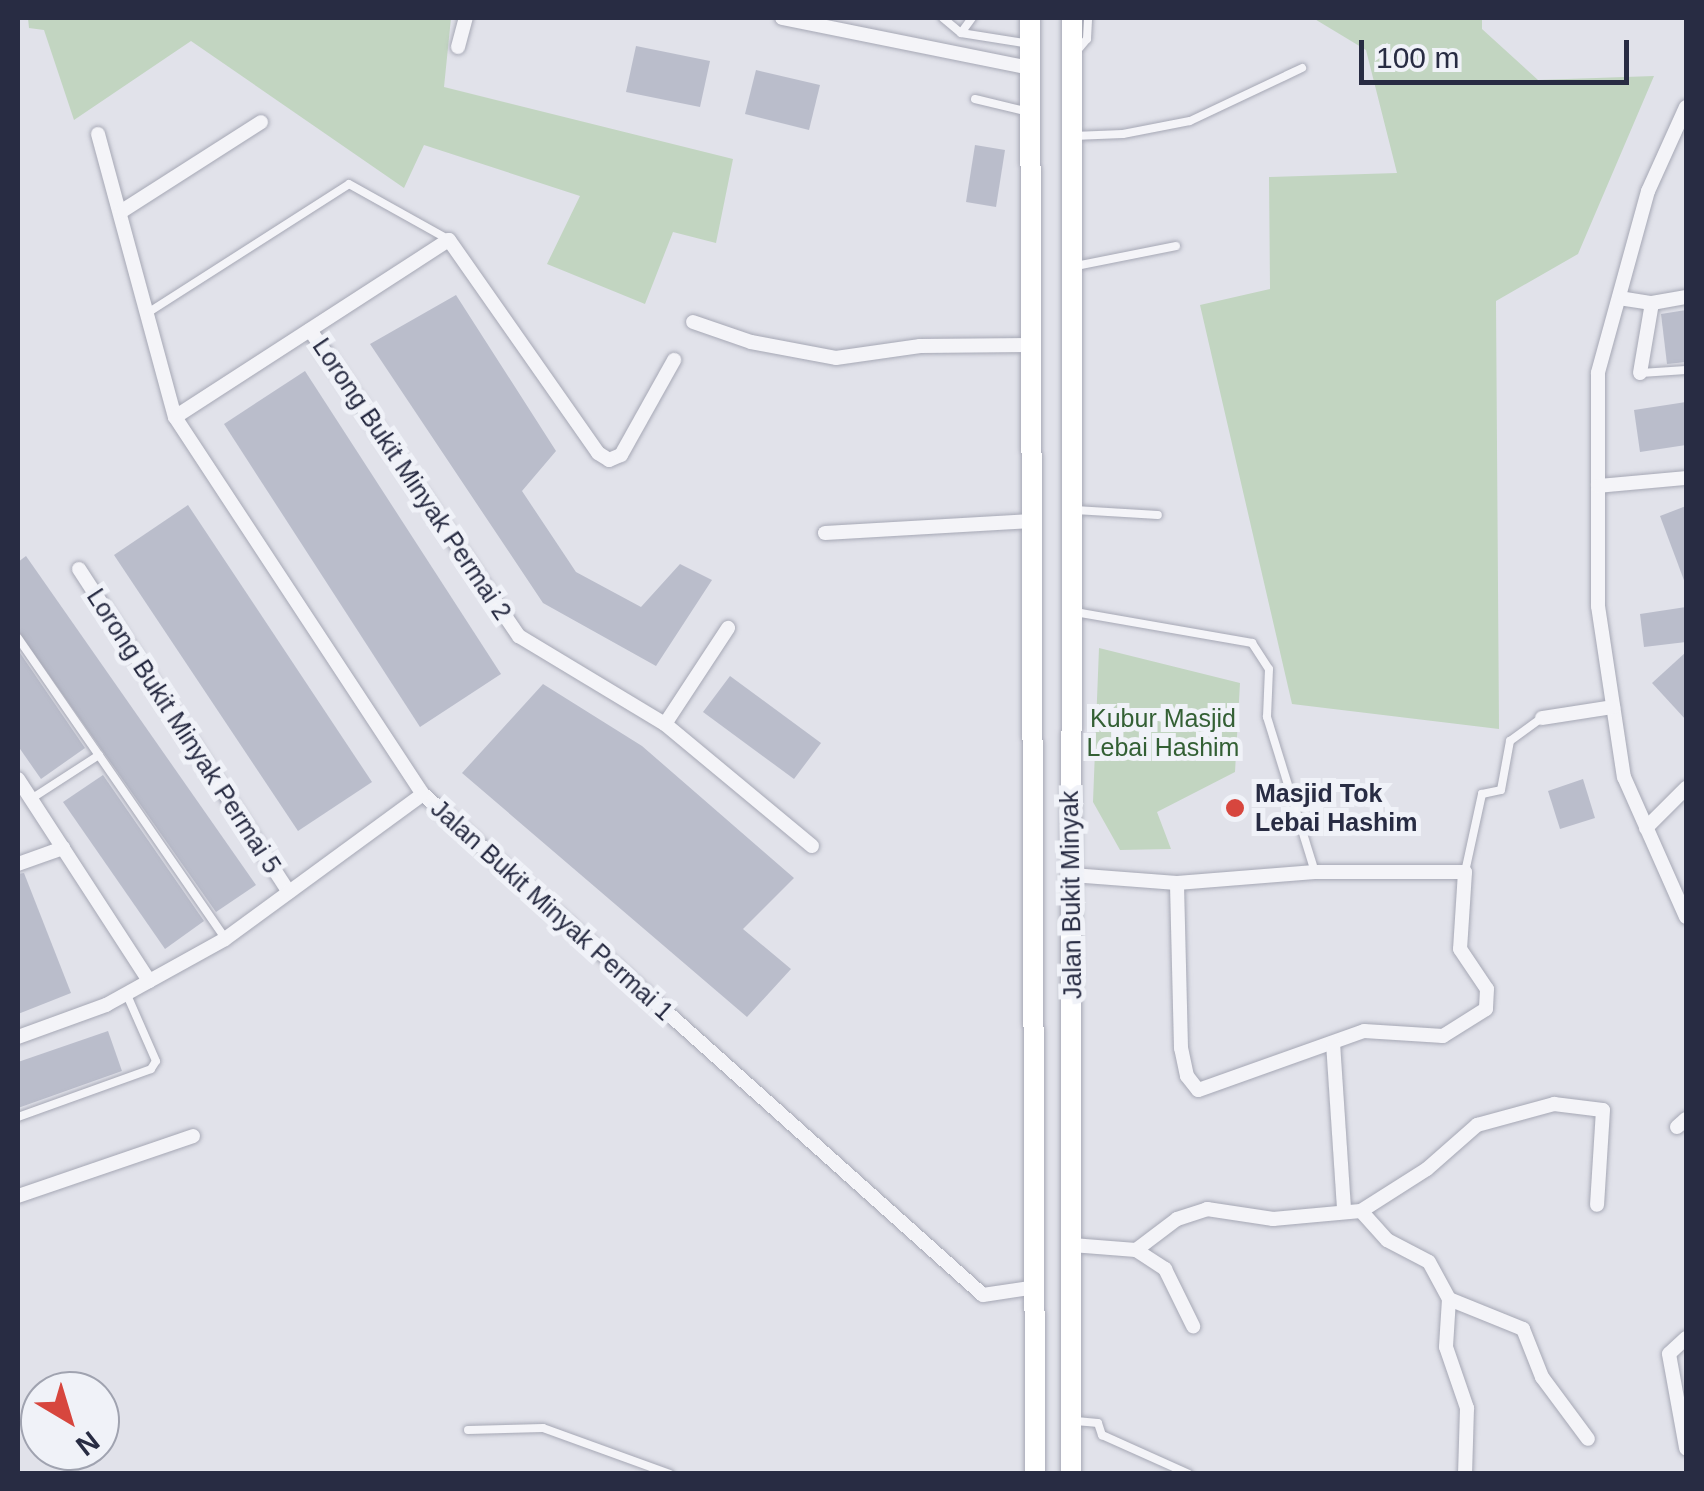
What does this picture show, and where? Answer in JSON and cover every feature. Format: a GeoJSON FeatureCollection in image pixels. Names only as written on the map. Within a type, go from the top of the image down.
{"type":"FeatureCollection","features":[{"type":"Feature","properties":{"kind":"main road","name":"Jalan Bukit Minyak"},"geometry":{"type":"LineString","coordinates":[[1030,18],[1030,1288],[1035,1474]]}},
{"type":"Feature","properties":{"kind":"main road","name":"Jalan Bukit Minyak"},"geometry":{"type":"LineString","coordinates":[[1071,1474],[1072,18]]}},
{"type":"Feature","properties":{"kind":"main road"},"geometry":{"type":"LineString","coordinates":[[1032,472],[1053,480],[1070,466]]}},
{"type":"Feature","properties":{"kind":"main road"},"geometry":{"type":"LineString","coordinates":[[1032,521],[1059,509],[1070,514]]}},
{"type":"Feature","properties":{"kind":"street"},"geometry":{"type":"LineString","coordinates":[[458,47],[466,18]]}},
{"type":"Feature","properties":{"kind":"street"},"geometry":{"type":"LineString","coordinates":[[782,18],[1030,68]]}},
{"type":"Feature","properties":{"kind":"street"},"geometry":{"type":"LineString","coordinates":[[1686,107],[1682,131],[1648,191],[1598,374],[1598,606],[1613,708],[1624,776],[1686,918]]}},
{"type":"Feature","properties":{"kind":"street"},"geometry":{"type":"LineString","coordinates":[[122,211],[261,122]]}},
{"type":"Feature","properties":{"kind":"street","name":"Jalan Bukit Minyak Permai 1"},"geometry":{"type":"LineString","coordinates":[[98,134],[175,417],[423,794],[983,1295],[1030,1288]]}},
{"type":"Feature","properties":{"kind":"street"},"geometry":{"type":"LineString","coordinates":[[175,417],[449,240],[598,453],[609,460],[621,455],[674,360]]}},
{"type":"Feature","properties":{"kind":"street"},"geometry":{"type":"LineString","coordinates":[[1619,298],[1652,303],[1686,297]]}},
{"type":"Feature","properties":{"kind":"street"},"geometry":{"type":"LineString","coordinates":[[1640,373],[1652,303]]}},
{"type":"Feature","properties":{"kind":"street"},"geometry":{"type":"LineString","coordinates":[[694,322],[751,342],[836,358],[920,346],[1029,345]]}},
{"type":"Feature","properties":{"kind":"street","name":"Lorong Bukit Minyak Permai 2"},"geometry":{"type":"LineString","coordinates":[[310,330],[519,636],[665,724],[812,846]]}},
{"type":"Feature","properties":{"kind":"street"},"geometry":{"type":"LineString","coordinates":[[1598,486],[1686,478]]}},
{"type":"Feature","properties":{"kind":"street"},"geometry":{"type":"LineString","coordinates":[[825,533],[1032,521]]}},
{"type":"Feature","properties":{"kind":"street","name":"Lorong Bukit Minyak Permai 5"},"geometry":{"type":"LineString","coordinates":[[79,569],[290,892]]}},
{"type":"Feature","properties":{"kind":"street"},"geometry":{"type":"LineString","coordinates":[[665,724],[728,628]]}},
{"type":"Feature","properties":{"kind":"street"},"geometry":{"type":"LineString","coordinates":[[1542,718],[1613,708]]}},
{"type":"Feature","properties":{"kind":"street"},"geometry":{"type":"LineString","coordinates":[[18,779],[149,981]]}},
{"type":"Feature","properties":{"kind":"street"},"geometry":{"type":"LineString","coordinates":[[1646,828],[1686,788]]}},
{"type":"Feature","properties":{"kind":"street"},"geometry":{"type":"LineString","coordinates":[[18,1036],[127,995],[225,939],[423,794]]}},
{"type":"Feature","properties":{"kind":"street"},"geometry":{"type":"LineString","coordinates":[[18,864],[62,848]]}},
{"type":"Feature","properties":{"kind":"street"},"geometry":{"type":"LineString","coordinates":[[1072,875],[1178,883],[1315,872],[1465,872],[1460,949],[1487,990],[1486,1009],[1443,1036],[1364,1031],[1198,1090],[1181,1048],[1178,883]]}},
{"type":"Feature","properties":{"kind":"street"},"geometry":{"type":"LineString","coordinates":[[1333,1043],[1344,1209]]}},
{"type":"Feature","properties":{"kind":"street"},"geometry":{"type":"LineString","coordinates":[[1136,1250],[1177,1219],[1207,1209],[1273,1219],[1344,1209],[1361,1211],[1427,1169],[1477,1124],[1554,1104],[1603,1110],[1597,1205]]}},
{"type":"Feature","properties":{"kind":"street"},"geometry":{"type":"LineString","coordinates":[[18,1196],[193,1136]]}},
{"type":"Feature","properties":{"kind":"street"},"geometry":{"type":"LineString","coordinates":[[1361,1211],[1387,1240],[1428,1262],[1449,1299],[1446,1347],[1466,1408],[1465,1474]]}},
{"type":"Feature","properties":{"kind":"street"},"geometry":{"type":"LineString","coordinates":[[1072,1245],[1136,1250],[1165,1270],[1193,1326]]}},
{"type":"Feature","properties":{"kind":"street"},"geometry":{"type":"LineString","coordinates":[[1449,1299],[1523,1328],[1542,1378],[1588,1439]]}},
{"type":"Feature","properties":{"kind":"street"},"geometry":{"type":"LineString","coordinates":[[1686,1338],[1669,1354],[1686,1448]]}},
{"type":"Feature","properties":{"kind":"lane"},"geometry":{"type":"LineString","coordinates":[[944,18],[961,33],[1030,44]]}},
{"type":"Feature","properties":{"kind":"lane"},"geometry":{"type":"LineString","coordinates":[[961,33],[972,18]]}},
{"type":"Feature","properties":{"kind":"lane"},"geometry":{"type":"LineString","coordinates":[[1074,56],[1086,39],[1088,18]]}},
{"type":"Feature","properties":{"kind":"lane"},"geometry":{"type":"LineString","coordinates":[[1073,136],[1190,121],[1302,68]]}},
{"type":"Feature","properties":{"kind":"lane"},"geometry":{"type":"LineString","coordinates":[[975,100],[1030,113]]}},
{"type":"Feature","properties":{"kind":"lane"},"geometry":{"type":"LineString","coordinates":[[149,312],[349,184],[449,240]]}},
{"type":"Feature","properties":{"kind":"lane"},"geometry":{"type":"LineString","coordinates":[[1071,266],[1176,246]]}},
{"type":"Feature","properties":{"kind":"lane"},"geometry":{"type":"LineString","coordinates":[[1640,373],[1686,370]]}},
{"type":"Feature","properties":{"kind":"lane"},"geometry":{"type":"LineString","coordinates":[[1070,514],[1158,515]]}},
{"type":"Feature","properties":{"kind":"lane"},"geometry":{"type":"LineString","coordinates":[[1070,612],[1252,643],[1269,669],[1267,717],[1315,872]]}},
{"type":"Feature","properties":{"kind":"lane"},"geometry":{"type":"LineString","coordinates":[[18,638],[225,939]]}},
{"type":"Feature","properties":{"kind":"lane"},"geometry":{"type":"LineString","coordinates":[[1465,872],[1482,794],[1501,790],[1510,741],[1542,718]]}},
{"type":"Feature","properties":{"kind":"lane"},"geometry":{"type":"LineString","coordinates":[[31,799],[98,755]]}},
{"type":"Feature","properties":{"kind":"lane"},"geometry":{"type":"LineString","coordinates":[[18,1117],[151,1069],[156,1061],[127,995]]}},
{"type":"Feature","properties":{"kind":"lane"},"geometry":{"type":"LineString","coordinates":[[1071,1420],[1098,1423],[1102,1435],[1189,1474]]}},
{"type":"Feature","properties":{"kind":"lane"},"geometry":{"type":"LineString","coordinates":[[468,1430],[543,1428],[670,1474]]}},
{"type":"Feature","properties":{"kind":"green space"},"geometry":{"type":"Polygon","coordinates":[[[28,18],[451,18],[444,87],[733,159],[716,243],[673,232],[645,304],[547,264],[580,196],[424,145],[404,188],[191,41],[74,120],[44,30],[29,28],[28,18]]]}},
{"type":"Feature","properties":{"kind":"green space"},"geometry":{"type":"Polygon","coordinates":[[[1313,18],[1482,18],[1482,29],[1538,80],[1654,76],[1578,254],[1496,301],[1499,729],[1292,704],[1200,305],[1270,289],[1269,177],[1397,173],[1366,50],[1313,18]]]}},
{"type":"Feature","properties":{"kind":"green space","name":"Kubur Masjid Lebai Hashim"},"geometry":{"type":"Polygon","coordinates":[[[1099,648],[1240,683],[1235,772],[1157,812],[1171,849],[1120,850],[1093,802],[1099,648]]]}},
{"type":"Feature","properties":{"kind":"building"},"geometry":{"type":"Polygon","coordinates":[[[636,46],[710,61],[700,107],[626,92],[636,46]]]}},
{"type":"Feature","properties":{"kind":"building"},"geometry":{"type":"Polygon","coordinates":[[[756,70],[820,85],[809,130],[745,114],[756,70]]]}},
{"type":"Feature","properties":{"kind":"building"},"geometry":{"type":"Polygon","coordinates":[[[975,145],[1005,150],[996,207],[966,202],[975,145]]]}},
{"type":"Feature","properties":{"kind":"building"},"geometry":{"type":"Polygon","coordinates":[[[456,295],[556,451],[522,491],[576,572],[641,607],[680,564],[712,580],[656,666],[543,603],[370,344],[456,295]]]}},
{"type":"Feature","properties":{"kind":"building"},"geometry":{"type":"Polygon","coordinates":[[[1686,310],[1686,362],[1667,364],[1661,314],[1686,310]]]}},
{"type":"Feature","properties":{"kind":"building"},"geometry":{"type":"Polygon","coordinates":[[[305,371],[501,674],[420,727],[224,424],[305,371]]]}},
{"type":"Feature","properties":{"kind":"building"},"geometry":{"type":"Polygon","coordinates":[[[1686,402],[1686,445],[1640,452],[1634,410],[1686,402]]]}},
{"type":"Feature","properties":{"kind":"building"},"geometry":{"type":"Polygon","coordinates":[[[188,505],[372,782],[298,831],[114,555],[188,505]]]}},
{"type":"Feature","properties":{"kind":"building"},"geometry":{"type":"Polygon","coordinates":[[[1686,506],[1686,583],[1685,583],[1660,516],[1686,506]]]}},
{"type":"Feature","properties":{"kind":"building"},"geometry":{"type":"Polygon","coordinates":[[[26,556],[256,885],[216,912],[18,631],[18,562],[26,556]]]}},
{"type":"Feature","properties":{"kind":"building"},"geometry":{"type":"Polygon","coordinates":[[[1686,607],[1686,642],[1644,647],[1640,614],[1686,607]]]}},
{"type":"Feature","properties":{"kind":"building"},"geometry":{"type":"Polygon","coordinates":[[[18,650],[85,748],[41,779],[18,746],[18,650]]]}},
{"type":"Feature","properties":{"kind":"building"},"geometry":{"type":"Polygon","coordinates":[[[1686,652],[1686,720],[1652,683],[1686,652]]]}},
{"type":"Feature","properties":{"kind":"building"},"geometry":{"type":"Polygon","coordinates":[[[730,676],[821,743],[794,779],[703,712],[730,676]]]}},
{"type":"Feature","properties":{"kind":"building"},"geometry":{"type":"Polygon","coordinates":[[[543,684],[642,746],[794,878],[743,929],[791,969],[747,1017],[462,773],[543,684]]]}},
{"type":"Feature","properties":{"kind":"building"},"geometry":{"type":"Polygon","coordinates":[[[103,775],[204,921],[165,949],[63,802],[103,775]]]}},
{"type":"Feature","properties":{"kind":"building"},"geometry":{"type":"Polygon","coordinates":[[[1583,779],[1595,818],[1560,829],[1548,791],[1583,779]]]}},
{"type":"Feature","properties":{"kind":"building"},"geometry":{"type":"Polygon","coordinates":[[[24,873],[71,993],[18,1014],[18,874],[24,873]]]}},
{"type":"Feature","properties":{"kind":"building"},"geometry":{"type":"Polygon","coordinates":[[[108,1031],[122,1071],[18,1108],[18,1062],[108,1031]]]}},
{"type":"Feature","properties":{"kind":"place","name":"Masjid Tok Lebai Hashim"},"geometry":{"type":"Point","coordinates":[1235,808]}}]}
